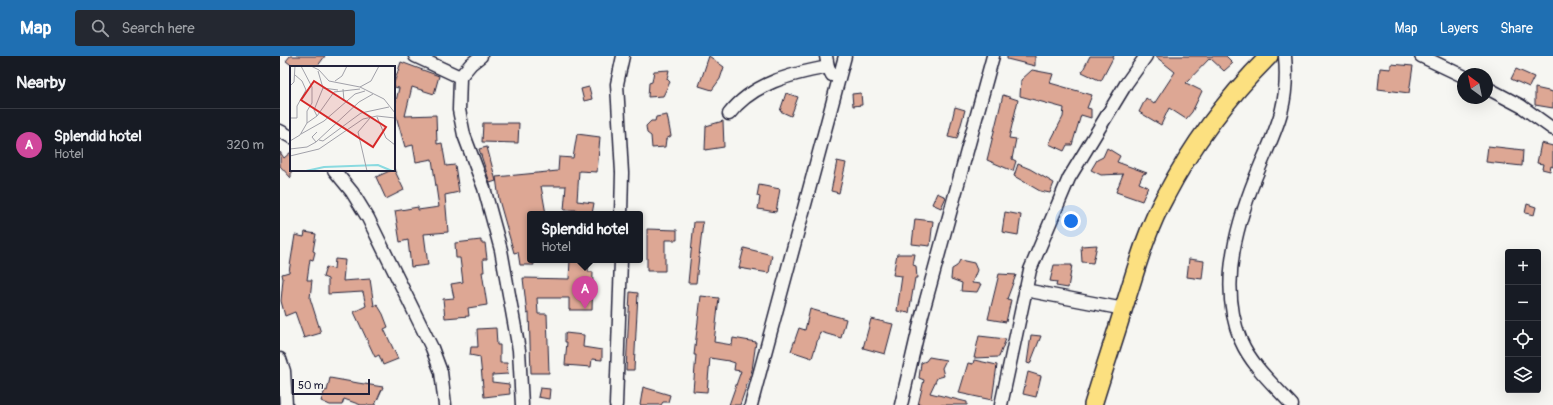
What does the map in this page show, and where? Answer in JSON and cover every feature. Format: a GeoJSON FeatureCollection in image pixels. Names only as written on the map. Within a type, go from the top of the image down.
{"type":"FeatureCollection","features":[{"type":"Feature","properties":{"kind":"highway"},"geometry":{"type":"LineString","coordinates":[[1093,405],[1151,226],[1179,172],[1211,123],[1266,57]]}},
{"type":"Feature","properties":{"kind":"street"},"geometry":{"type":"LineString","coordinates":[[415,56],[460,77]]}},
{"type":"Feature","properties":{"kind":"street"},"geometry":{"type":"LineString","coordinates":[[481,56],[471,64],[460,77],[459,110],[464,135],[484,188],[501,250],[512,304],[519,350],[522,405]]}},
{"type":"Feature","properties":{"kind":"street"},"geometry":{"type":"LineString","coordinates":[[751,405],[845,56]]}},
{"type":"Feature","properties":{"kind":"street"},"geometry":{"type":"LineString","coordinates":[[901,405],[922,315],[993,56]]}},
{"type":"Feature","properties":{"kind":"street"},"geometry":{"type":"LineString","coordinates":[[1002,405],[1025,290],[1037,251],[1069,178],[1126,84],[1146,56]]}},
{"type":"Feature","properties":{"kind":"street"},"geometry":{"type":"LineString","coordinates":[[1285,56],[1286,98],[1276,132],[1261,166],[1241,221],[1234,246],[1231,271],[1231,298],[1232,311],[1242,342],[1258,369],[1292,405]]}},
{"type":"Feature","properties":{"kind":"street"},"geometry":{"type":"LineString","coordinates":[[1421,56],[1457,73]]}},
{"type":"Feature","properties":{"kind":"street"},"geometry":{"type":"LineString","coordinates":[[620,58],[617,84],[622,172],[621,211]]}},
{"type":"Feature","properties":{"kind":"street"},"geometry":{"type":"LineString","coordinates":[[729,114],[736,104],[769,83],[827,62],[838,84]]}},
{"type":"Feature","properties":{"kind":"street"},"geometry":{"type":"LineString","coordinates":[[1493,91],[1520,106],[1553,128]]}},
{"type":"Feature","properties":{"kind":"street"},"geometry":{"type":"LineString","coordinates":[[280,131],[290,136]]}},
{"type":"Feature","properties":{"kind":"street"},"geometry":{"type":"LineString","coordinates":[[335,171],[352,192],[368,218],[432,348],[441,372],[445,405]]}},
{"type":"Feature","properties":{"kind":"street"},"geometry":{"type":"LineString","coordinates":[[616,405],[621,263]]}},
{"type":"Feature","properties":{"kind":"street"},"geometry":{"type":"LineString","coordinates":[[1025,290],[1124,309]]}},
{"type":"Feature","properties":{"kind":"street"},"geometry":{"type":"LineString","coordinates":[[280,359],[284,370],[286,405]]}},
{"type":"Feature","properties":{"kind":"building"},"geometry":{"type":"Polygon","coordinates":[[[290,56],[325,56],[318,66],[293,66],[286,61],[290,56]]]}},
{"type":"Feature","properties":{"kind":"building"},"geometry":{"type":"Polygon","coordinates":[[[709,56],[724,67],[720,79],[712,90],[699,86],[709,56]]]}},
{"type":"Feature","properties":{"kind":"building"},"geometry":{"type":"Polygon","coordinates":[[[1007,56],[1035,56],[1035,66],[1007,59],[1007,56]]]}},
{"type":"Feature","properties":{"kind":"building"},"geometry":{"type":"Polygon","coordinates":[[[1090,56],[1114,56],[1101,81],[1082,72],[1090,56]]]}},
{"type":"Feature","properties":{"kind":"building"},"geometry":{"type":"Polygon","coordinates":[[[1155,56],[1226,56],[1233,63],[1224,71],[1210,58],[1186,83],[1202,91],[1192,112],[1186,119],[1169,108],[1161,125],[1139,112],[1146,98],[1154,104],[1175,72],[1155,56]]]}},
{"type":"Feature","properties":{"kind":"building"},"geometry":{"type":"Polygon","coordinates":[[[401,62],[439,76],[434,94],[412,87],[405,116],[436,115],[437,144],[442,143],[446,166],[455,165],[459,192],[445,195],[448,232],[424,234],[428,265],[411,267],[408,240],[400,242],[395,211],[418,207],[418,210],[439,207],[432,159],[416,162],[413,145],[405,147],[395,112],[395,105],[399,88],[395,87],[395,80],[401,62]]]}},
{"type":"Feature","properties":{"kind":"building"},"geometry":{"type":"Polygon","coordinates":[[[1391,64],[1413,66],[1409,93],[1378,89],[1380,68],[1391,69],[1391,64]]]}},
{"type":"Feature","properties":{"kind":"building"},"geometry":{"type":"Polygon","coordinates":[[[1516,69],[1534,77],[1529,87],[1511,79],[1516,69]]]}},
{"type":"Feature","properties":{"kind":"building"},"geometry":{"type":"Polygon","coordinates":[[[669,70],[667,79],[670,82],[663,96],[648,97],[649,83],[652,82],[654,71],[669,70]]]}},
{"type":"Feature","properties":{"kind":"building"},"geometry":{"type":"Polygon","coordinates":[[[1032,70],[1053,74],[1050,83],[1092,95],[1087,108],[1091,109],[1091,118],[1081,115],[1072,145],[1067,145],[1064,151],[1049,144],[1063,117],[1064,108],[1020,96],[1021,80],[1032,70]]]}},
{"type":"Feature","properties":{"kind":"building"},"geometry":{"type":"Polygon","coordinates":[[[589,87],[592,99],[584,101],[581,89],[589,87]]]}},
{"type":"Feature","properties":{"kind":"building"},"geometry":{"type":"Polygon","coordinates":[[[1535,88],[1553,92],[1553,108],[1535,105],[1535,88]]]}},
{"type":"Feature","properties":{"kind":"building"},"geometry":{"type":"Polygon","coordinates":[[[786,93],[798,97],[791,116],[780,111],[786,93]]]}},
{"type":"Feature","properties":{"kind":"building"},"geometry":{"type":"Polygon","coordinates":[[[861,93],[862,105],[853,106],[852,94],[861,93]]]}},
{"type":"Feature","properties":{"kind":"building"},"geometry":{"type":"Polygon","coordinates":[[[1003,95],[1018,100],[1009,138],[1016,139],[1012,159],[1016,161],[1013,171],[987,160],[1003,95]]]}},
{"type":"Feature","properties":{"kind":"building"},"geometry":{"type":"Polygon","coordinates":[[[955,107],[965,110],[957,139],[948,137],[955,107]]]}},
{"type":"Feature","properties":{"kind":"building"},"geometry":{"type":"Polygon","coordinates":[[[667,115],[671,136],[666,139],[665,147],[652,148],[651,136],[647,133],[646,126],[651,121],[655,121],[656,117],[667,115]]]}},
{"type":"Feature","properties":{"kind":"building"},"geometry":{"type":"Polygon","coordinates":[[[723,121],[724,147],[705,150],[706,126],[723,121]]]}},
{"type":"Feature","properties":{"kind":"building"},"geometry":{"type":"Polygon","coordinates":[[[483,123],[519,123],[518,143],[482,142],[483,123]]]}},
{"type":"Feature","properties":{"kind":"building"},"geometry":{"type":"Polygon","coordinates":[[[577,134],[600,137],[597,172],[579,171],[577,201],[594,203],[593,211],[564,210],[566,186],[541,186],[545,211],[527,211],[527,263],[534,263],[534,265],[520,265],[518,252],[514,253],[499,200],[496,177],[558,171],[559,157],[573,158],[577,134]]]}},
{"type":"Feature","properties":{"kind":"building"},"geometry":{"type":"Polygon","coordinates":[[[1541,143],[1553,146],[1553,167],[1551,166],[1550,171],[1542,169],[1543,164],[1537,163],[1541,143]]]}},
{"type":"Feature","properties":{"kind":"building"},"geometry":{"type":"Polygon","coordinates":[[[1488,146],[1523,150],[1522,166],[1486,162],[1488,146]]]}},
{"type":"Feature","properties":{"kind":"building"},"geometry":{"type":"Polygon","coordinates":[[[487,147],[496,181],[490,183],[479,149],[487,147]]]}},
{"type":"Feature","properties":{"kind":"building"},"geometry":{"type":"Polygon","coordinates":[[[1107,148],[1120,156],[1117,162],[1147,173],[1143,174],[1139,183],[1148,187],[1142,201],[1116,192],[1123,174],[1101,175],[1091,170],[1097,160],[1103,157],[1107,148]]]}},
{"type":"Feature","properties":{"kind":"building"},"geometry":{"type":"Polygon","coordinates":[[[280,152],[284,158],[290,153],[291,178],[280,166],[280,152]]]}},
{"type":"Feature","properties":{"kind":"building"},"geometry":{"type":"Polygon","coordinates":[[[837,161],[846,163],[839,193],[831,191],[837,161]]]}},
{"type":"Feature","properties":{"kind":"building"},"geometry":{"type":"Polygon","coordinates":[[[1018,164],[1054,183],[1050,193],[1040,191],[1014,176],[1018,164]]]}},
{"type":"Feature","properties":{"kind":"building"},"geometry":{"type":"Polygon","coordinates":[[[390,171],[395,171],[404,190],[386,199],[376,177],[390,171]]]}},
{"type":"Feature","properties":{"kind":"building"},"geometry":{"type":"Polygon","coordinates":[[[759,185],[780,189],[776,212],[758,209],[760,197],[757,196],[759,185]]]}},
{"type":"Feature","properties":{"kind":"building"},"geometry":{"type":"Polygon","coordinates":[[[937,193],[946,197],[941,208],[932,204],[937,193]]]}},
{"type":"Feature","properties":{"kind":"building"},"geometry":{"type":"Polygon","coordinates":[[[1527,204],[1536,207],[1534,215],[1525,213],[1527,204]]]}},
{"type":"Feature","properties":{"kind":"building"},"geometry":{"type":"Polygon","coordinates":[[[1005,212],[1021,215],[1018,235],[1002,232],[1005,212]]]}},
{"type":"Feature","properties":{"kind":"building"},"geometry":{"type":"Polygon","coordinates":[[[915,219],[933,221],[930,246],[912,244],[915,219]]]}},
{"type":"Feature","properties":{"kind":"building"},"geometry":{"type":"Polygon","coordinates":[[[694,222],[703,222],[696,283],[688,283],[694,222]]]}},
{"type":"Feature","properties":{"kind":"building"},"geometry":{"type":"Polygon","coordinates":[[[647,229],[677,230],[677,240],[665,240],[665,271],[647,271],[647,229]]]}},
{"type":"Feature","properties":{"kind":"building"},"geometry":{"type":"Polygon","coordinates":[[[305,232],[316,234],[313,251],[315,252],[313,260],[310,259],[307,280],[312,280],[310,298],[321,333],[304,338],[295,312],[285,316],[281,301],[282,274],[289,272],[295,235],[304,237],[305,232]]]}},
{"type":"Feature","properties":{"kind":"building"},"geometry":{"type":"Polygon","coordinates":[[[481,240],[481,243],[485,243],[487,259],[483,259],[484,272],[482,272],[487,305],[468,308],[469,316],[445,318],[443,299],[454,298],[451,284],[463,282],[460,258],[456,258],[455,243],[481,240]]]}},
{"type":"Feature","properties":{"kind":"building"},"geometry":{"type":"Polygon","coordinates":[[[1097,245],[1093,263],[1082,262],[1081,246],[1097,245]]]}},
{"type":"Feature","properties":{"kind":"building"},"geometry":{"type":"Polygon","coordinates":[[[744,248],[772,255],[769,273],[739,268],[744,248]]]}},
{"type":"Feature","properties":{"kind":"building"},"geometry":{"type":"Polygon","coordinates":[[[897,254],[915,254],[913,265],[916,266],[917,278],[915,278],[909,313],[897,311],[902,276],[893,275],[897,254]]]}},
{"type":"Feature","properties":{"kind":"building"},"geometry":{"type":"Polygon","coordinates":[[[335,259],[345,260],[343,281],[370,279],[374,306],[377,304],[383,314],[388,327],[384,329],[398,359],[383,365],[379,355],[375,357],[354,312],[366,306],[363,292],[328,294],[328,279],[323,277],[326,267],[334,269],[335,259]]]}},
{"type":"Feature","properties":{"kind":"building"},"geometry":{"type":"Polygon","coordinates":[[[1189,259],[1204,261],[1202,279],[1187,277],[1189,259]]]}},
{"type":"Feature","properties":{"kind":"building"},"geometry":{"type":"Polygon","coordinates":[[[960,260],[974,263],[977,270],[972,283],[981,284],[977,292],[961,291],[962,283],[951,279],[952,269],[957,266],[960,260]]]}},
{"type":"Feature","properties":{"kind":"building"},"geometry":{"type":"Polygon","coordinates":[[[570,263],[589,263],[588,272],[593,272],[592,310],[569,310],[569,298],[537,298],[538,314],[547,314],[549,373],[531,373],[529,313],[527,314],[523,278],[569,279],[570,263]]]}},
{"type":"Feature","properties":{"kind":"building"},"geometry":{"type":"Polygon","coordinates":[[[1054,265],[1072,265],[1068,288],[1056,286],[1057,282],[1050,281],[1054,265]]]}},
{"type":"Feature","properties":{"kind":"building"},"geometry":{"type":"Polygon","coordinates":[[[999,274],[1016,275],[1007,299],[1011,300],[1006,322],[988,319],[999,274]]]}},
{"type":"Feature","properties":{"kind":"building"},"geometry":{"type":"Polygon","coordinates":[[[630,292],[638,293],[634,370],[626,370],[630,292]]]}},
{"type":"Feature","properties":{"kind":"building"},"geometry":{"type":"Polygon","coordinates":[[[701,296],[719,298],[714,342],[732,345],[733,338],[756,342],[752,370],[740,405],[729,405],[741,371],[734,370],[735,363],[729,361],[710,358],[707,392],[693,391],[696,355],[694,355],[701,296]]]}},
{"type":"Feature","properties":{"kind":"building"},"geometry":{"type":"Polygon","coordinates":[[[810,309],[846,319],[841,338],[820,332],[812,358],[791,351],[799,328],[805,330],[810,309]]]}},
{"type":"Feature","properties":{"kind":"building"},"geometry":{"type":"Polygon","coordinates":[[[871,319],[893,324],[885,354],[863,348],[871,319]]]}},
{"type":"Feature","properties":{"kind":"building"},"geometry":{"type":"Polygon","coordinates":[[[496,328],[497,345],[500,345],[500,363],[507,363],[508,374],[492,375],[492,382],[509,384],[510,394],[484,397],[480,357],[470,355],[471,347],[478,347],[477,329],[496,328]]]}},
{"type":"Feature","properties":{"kind":"building"},"geometry":{"type":"Polygon","coordinates":[[[565,333],[584,335],[583,347],[602,350],[602,360],[592,359],[591,367],[565,365],[567,342],[565,342],[565,333]]]}},
{"type":"Feature","properties":{"kind":"building"},"geometry":{"type":"Polygon","coordinates":[[[1031,335],[1041,336],[1030,364],[1027,363],[1031,335]]]}},
{"type":"Feature","properties":{"kind":"building"},"geometry":{"type":"Polygon","coordinates":[[[979,336],[1006,339],[999,357],[974,358],[979,336]]]}},
{"type":"Feature","properties":{"kind":"building"},"geometry":{"type":"Polygon","coordinates":[[[929,357],[946,360],[942,368],[944,376],[937,378],[930,393],[967,402],[967,405],[918,405],[924,380],[919,378],[921,363],[926,361],[929,357]]]}},
{"type":"Feature","properties":{"kind":"building"},"geometry":{"type":"Polygon","coordinates":[[[974,360],[997,365],[992,400],[959,393],[968,363],[973,364],[974,360]]]}},
{"type":"Feature","properties":{"kind":"building"},"geometry":{"type":"Polygon","coordinates":[[[1028,372],[1041,376],[1036,397],[1023,394],[1028,372]]]}},
{"type":"Feature","properties":{"kind":"building"},"geometry":{"type":"Polygon","coordinates":[[[330,378],[383,387],[375,405],[361,405],[344,399],[342,405],[330,405],[321,401],[325,390],[327,391],[330,378]]]}},
{"type":"Feature","properties":{"kind":"building"},"geometry":{"type":"Polygon","coordinates":[[[643,387],[670,395],[668,402],[663,402],[661,405],[640,405],[643,387]]]}},
{"type":"Feature","properties":{"kind":"building"},"geometry":{"type":"Polygon","coordinates":[[[540,388],[550,389],[549,399],[538,397],[540,388]]]}},
{"type":"Feature","properties":{"kind":"place","name":"Splendid hotel"},"geometry":{"type":"Point","coordinates":[585,309]}}]}
